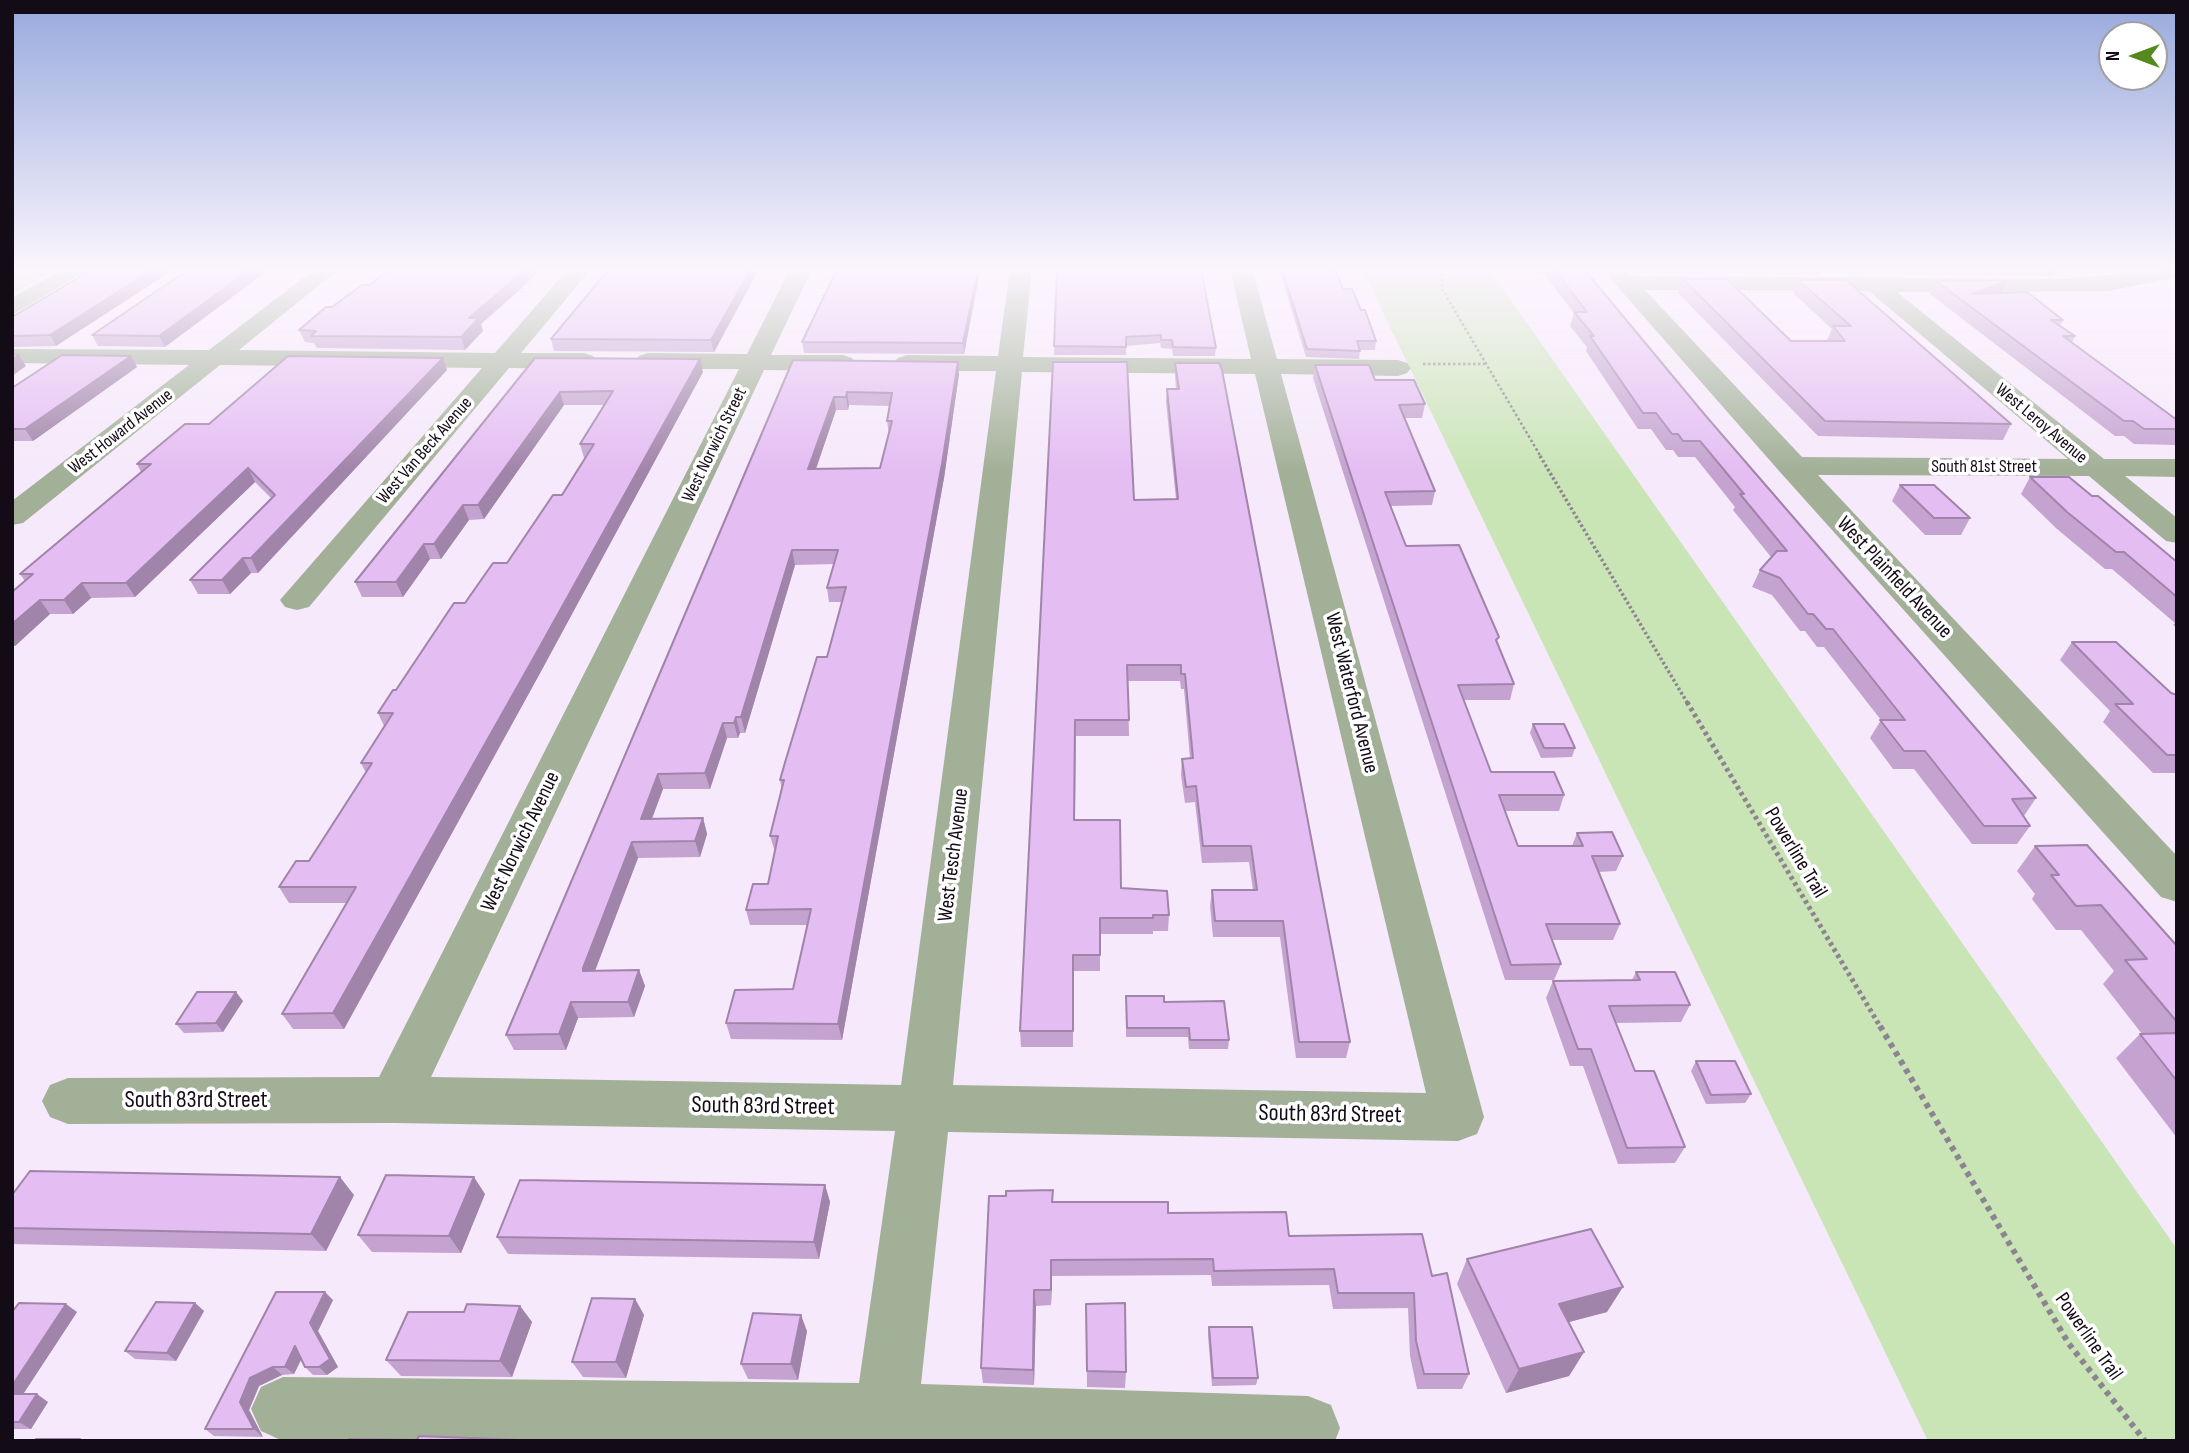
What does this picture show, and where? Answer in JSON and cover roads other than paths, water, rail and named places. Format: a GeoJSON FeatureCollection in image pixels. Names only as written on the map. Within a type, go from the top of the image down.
{"type":"FeatureCollection","features":[{"type":"Feature","properties":{"kind":"street"},"geometry":{"type":"LineString","coordinates":[[30,378],[92,337]]}},
{"type":"Feature","properties":{"kind":"street","name":"West Howard Avenue"},"geometry":{"type":"LineString","coordinates":[[12,516],[242,337]]}},
{"type":"Feature","properties":{"kind":"street","name":"West Van Beck Avenue"},"geometry":{"type":"LineString","coordinates":[[297,600],[523,337]]}},
{"type":"Feature","properties":{"kind":"street","name":"West Norwich Street"},"geometry":{"type":"LineString","coordinates":[[648,583],[767,337]]}},
{"type":"Feature","properties":{"kind":"street","name":"West Tesch Avenue"},"geometry":{"type":"LineString","coordinates":[[884,1428],[924,1110],[1013,337]]}},
{"type":"Feature","properties":{"kind":"street","name":"West Waterford Avenue"},"geometry":{"type":"LineString","coordinates":[[1258,337],[1458,1117]]}},
{"type":"Feature","properties":{"kind":"street","name":"West Plainfield Avenue"},"geometry":{"type":"LineString","coordinates":[[1674,337],[2177,885]]}},
{"type":"Feature","properties":{"kind":"street","name":"West Leroy Avenue"},"geometry":{"type":"LineString","coordinates":[[1937,337],[2092,467],[2177,534]]}},
{"type":"Feature","properties":{"kind":"street"},"geometry":{"type":"LineString","coordinates":[[12,356],[861,363]]}},
{"type":"Feature","properties":{"kind":"street"},"geometry":{"type":"LineString","coordinates":[[889,363],[1398,368]]}},
{"type":"Feature","properties":{"kind":"street","name":"South 81st Street"},"geometry":{"type":"LineString","coordinates":[[1790,466],[2177,468]]}},
{"type":"Feature","properties":{"kind":"street","name":"West Norwich Avenue"},"geometry":{"type":"LineString","coordinates":[[394,1100],[648,583]]}},
{"type":"Feature","properties":{"kind":"street","name":"South 83rd Street"},"geometry":{"type":"LineString","coordinates":[[68,1101],[394,1100],[1458,1117]]}},
{"type":"Feature","properties":{"kind":"street"},"geometry":{"type":"LineString","coordinates":[[284,1409],[884,1428],[1308,1428]]}}]}
